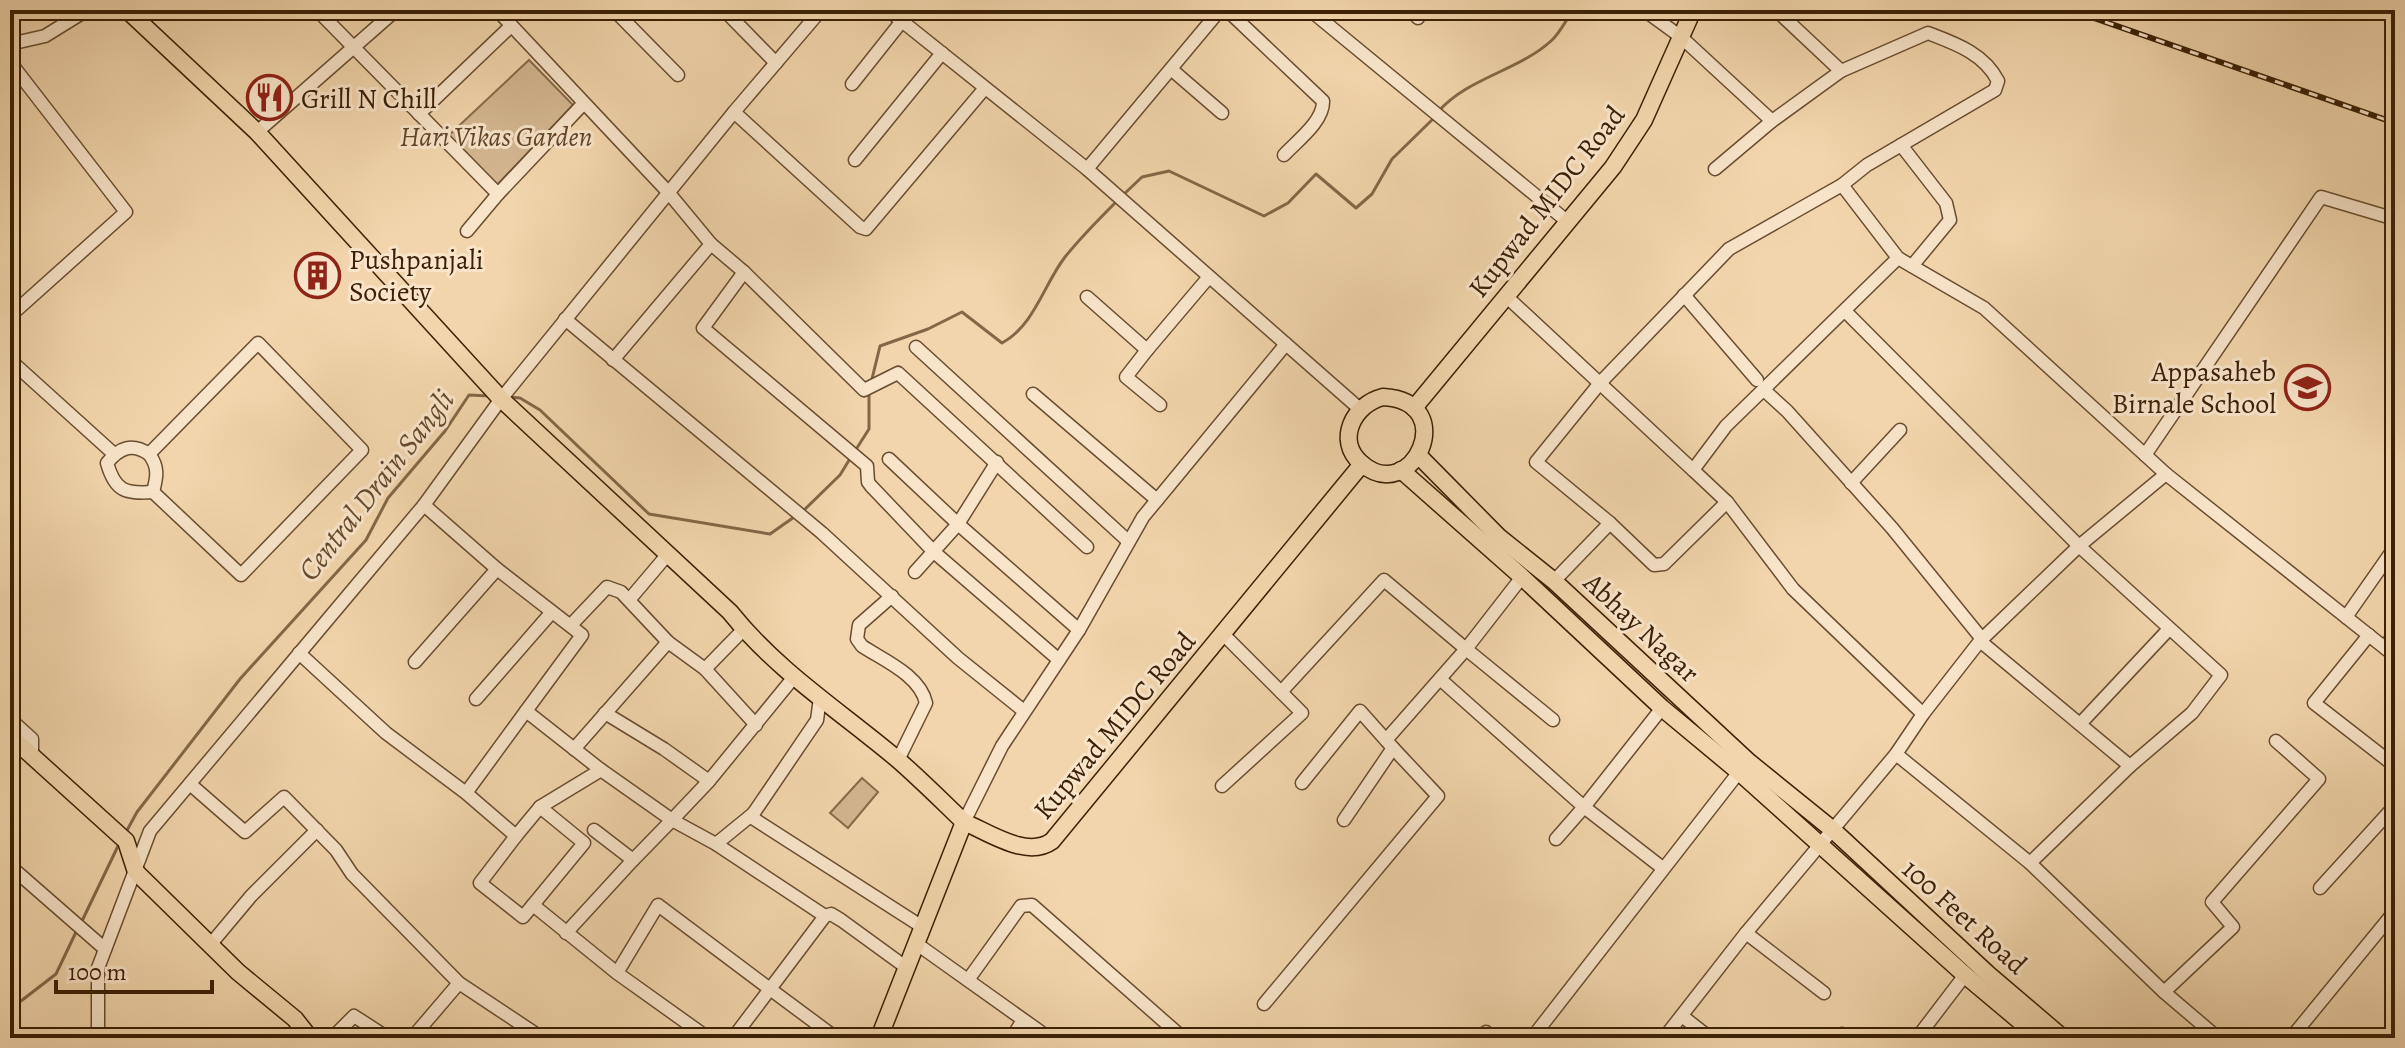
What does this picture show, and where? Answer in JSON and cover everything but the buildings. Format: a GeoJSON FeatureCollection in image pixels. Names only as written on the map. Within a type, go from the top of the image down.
{"type":"FeatureCollection","features":[{"type":"Feature","properties":{"kind":"main road"},"geometry":{"type":"LineString","coordinates":[[127,10],[257,132],[501,399],[730,612],[794,677],[898,760],[964,822],[879,1038]]}},
{"type":"Feature","properties":{"kind":"main road","name":"Kupwad MIDC Road"},"geometry":{"type":"LineString","coordinates":[[1414,408],[1613,167],[1644,120],[1693,10]]}},
{"type":"Feature","properties":{"kind":"main road"},"geometry":{"type":"LineString","coordinates":[[1383,397],[1405,401],[1414,408],[1424,428],[1425,439],[1419,456],[1401,470],[1384,473],[1362,464],[1350,446],[1348,435],[1355,414],[1361,410],[1372,399],[1383,397]]}},
{"type":"Feature","properties":{"kind":"main road","name":"Abhay Nagar"},"geometry":{"type":"LineString","coordinates":[[1419,456],[1499,537],[1554,581],[1749,762],[1833,830]]}},
{"type":"Feature","properties":{"kind":"main road","name":"Kupwad MIDC Road"},"geometry":{"type":"LineString","coordinates":[[964,822],[1025,848],[1044,847],[1052,841],[1362,464]]}},
{"type":"Feature","properties":{"kind":"main road"},"geometry":{"type":"LineString","coordinates":[[1401,470],[1522,577],[1662,708],[1739,772],[1965,975],[2040,1038]]}},
{"type":"Feature","properties":{"kind":"main road"},"geometry":{"type":"LineString","coordinates":[[10,736],[126,841],[136,872],[238,972],[295,1019],[310,1038]]}},
{"type":"Feature","properties":{"kind":"main road","name":"100 Feet Road"},"geometry":{"type":"LineString","coordinates":[[1833,830],[1988,974],[2063,1038]]}},
{"type":"Feature","properties":{"kind":"street"},"geometry":{"type":"LineString","coordinates":[[10,44],[45,36],[87,10]]}},
{"type":"Feature","properties":{"kind":"street"},"geometry":{"type":"LineString","coordinates":[[317,10],[498,194]]}},
{"type":"Feature","properties":{"kind":"street"},"geometry":{"type":"LineString","coordinates":[[257,132],[396,10]]}},
{"type":"Feature","properties":{"kind":"street"},"geometry":{"type":"LineString","coordinates":[[497,10],[668,192],[711,244],[744,272],[864,390],[898,373],[1087,547]]}},
{"type":"Feature","properties":{"kind":"street"},"geometry":{"type":"LineString","coordinates":[[614,10],[678,75]]}},
{"type":"Feature","properties":{"kind":"street"},"geometry":{"type":"LineString","coordinates":[[724,10],[776,63]]}},
{"type":"Feature","properties":{"kind":"street"},"geometry":{"type":"LineString","coordinates":[[98,1038],[98,968],[150,831],[424,505],[501,399],[565,319],[821,10]]}},
{"type":"Feature","properties":{"kind":"street"},"geometry":{"type":"LineString","coordinates":[[888,10],[1087,169],[1361,410]]}},
{"type":"Feature","properties":{"kind":"street"},"geometry":{"type":"LineString","coordinates":[[1087,169],[1220,10]]}},
{"type":"Feature","properties":{"kind":"street"},"geometry":{"type":"LineString","coordinates":[[1227,10],[1323,101],[1324,107],[1318,118],[1284,155]]}},
{"type":"Feature","properties":{"kind":"street"},"geometry":{"type":"LineString","coordinates":[[1310,10],[1568,222]]}},
{"type":"Feature","properties":{"kind":"street"},"geometry":{"type":"LineString","coordinates":[[1644,10],[1681,37],[1772,121]]}},
{"type":"Feature","properties":{"kind":"street"},"geometry":{"type":"LineString","coordinates":[[1776,10],[1841,71]]}},
{"type":"Feature","properties":{"kind":"street"},"geometry":{"type":"LineString","coordinates":[[852,84],[902,21]]}},
{"type":"Feature","properties":{"kind":"street"},"geometry":{"type":"LineString","coordinates":[[419,114],[511,26]]}},
{"type":"Feature","properties":{"kind":"street"},"geometry":{"type":"LineString","coordinates":[[1715,169],[1772,121],[1841,71],[1928,33],[1966,48],[1994,73],[1998,81],[1995,90],[1867,165],[1842,185],[1729,249],[1600,383],[1536,462],[1610,523],[1654,565],[1660,566],[1727,502]]}},
{"type":"Feature","properties":{"kind":"street"},"geometry":{"type":"LineString","coordinates":[[855,160],[942,53]]}},
{"type":"Feature","properties":{"kind":"street"},"geometry":{"type":"LineString","coordinates":[[10,62],[126,212],[10,316]]}},
{"type":"Feature","properties":{"kind":"street"},"geometry":{"type":"LineString","coordinates":[[1171,69],[1222,113]]}},
{"type":"Feature","properties":{"kind":"street"},"geometry":{"type":"LineString","coordinates":[[734,112],[860,227],[866,229],[985,88]]}},
{"type":"Feature","properties":{"kind":"street"},"geometry":{"type":"LineString","coordinates":[[467,231],[583,104]]}},
{"type":"Feature","properties":{"kind":"street"},"geometry":{"type":"LineString","coordinates":[[1901,145],[1946,203],[1950,220],[1912,266]]}},
{"type":"Feature","properties":{"kind":"street"},"geometry":{"type":"LineString","coordinates":[[1842,185],[1898,258],[1984,308],[2166,474],[2390,652],[2395,632]]}},
{"type":"Feature","properties":{"kind":"street"},"geometry":{"type":"LineString","coordinates":[[2145,455],[2321,197],[2395,219]]}},
{"type":"Feature","properties":{"kind":"street"},"geometry":{"type":"LineString","coordinates":[[613,360],[711,244]]}},
{"type":"Feature","properties":{"kind":"street"},"geometry":{"type":"LineString","coordinates":[[1693,470],[1761,385],[1845,311],[1898,258]]}},
{"type":"Feature","properties":{"kind":"street"},"geometry":{"type":"LineString","coordinates":[[744,272],[703,328],[867,466],[871,486],[934,552],[1059,660]]}},
{"type":"Feature","properties":{"kind":"street"},"geometry":{"type":"LineString","coordinates":[[1160,405],[1126,377],[1208,278]]}},
{"type":"Feature","properties":{"kind":"street"},"geometry":{"type":"LineString","coordinates":[[1684,295],[1923,565],[1981,640],[2130,766]]}},
{"type":"Feature","properties":{"kind":"street"},"geometry":{"type":"LineString","coordinates":[[1087,297],[1147,350]]}},
{"type":"Feature","properties":{"kind":"street"},"geometry":{"type":"LineString","coordinates":[[1507,297],[1727,502],[1793,589],[1923,714]]}},
{"type":"Feature","properties":{"kind":"street"},"geometry":{"type":"LineString","coordinates":[[1845,311],[2079,546],[2221,675],[2192,713],[2130,766],[2030,863]]}},
{"type":"Feature","properties":{"kind":"street"},"geometry":{"type":"LineString","coordinates":[[565,319],[822,533],[958,658],[1024,711]]}},
{"type":"Feature","properties":{"kind":"street"},"geometry":{"type":"LineString","coordinates":[[149,454],[258,343],[362,450],[241,575],[153,492],[132,494],[113,481],[107,463],[114,454],[124,448],[139,448],[149,454],[155,462],[157,475],[153,492]]}},
{"type":"Feature","properties":{"kind":"street"},"geometry":{"type":"LineString","coordinates":[[964,822],[1002,746],[1079,630],[1128,541],[1157,500],[1286,344]]}},
{"type":"Feature","properties":{"kind":"street"},"geometry":{"type":"LineString","coordinates":[[916,347],[1128,541]]}},
{"type":"Feature","properties":{"kind":"street"},"geometry":{"type":"LineString","coordinates":[[10,360],[114,454]]}},
{"type":"Feature","properties":{"kind":"street"},"geometry":{"type":"LineString","coordinates":[[1033,394],[1157,500]]}},
{"type":"Feature","properties":{"kind":"street"},"geometry":{"type":"LineString","coordinates":[[1851,483],[1900,430]]}},
{"type":"Feature","properties":{"kind":"street"},"geometry":{"type":"LineString","coordinates":[[889,459],[1079,630]]}},
{"type":"Feature","properties":{"kind":"street"},"geometry":{"type":"LineString","coordinates":[[915,572],[958,524],[997,462]]}},
{"type":"Feature","properties":{"kind":"street"},"geometry":{"type":"LineString","coordinates":[[1664,1038],[1746,933],[1896,754],[1981,640],[2079,546],[2166,474]]}},
{"type":"Feature","properties":{"kind":"street"},"geometry":{"type":"LineString","coordinates":[[424,505],[497,569],[582,635],[466,793]]}},
{"type":"Feature","properties":{"kind":"street"},"geometry":{"type":"LineString","coordinates":[[1554,581],[1610,523]]}},
{"type":"Feature","properties":{"kind":"street"},"geometry":{"type":"LineString","coordinates":[[2346,617],[2395,547]]}},
{"type":"Feature","properties":{"kind":"street"},"geometry":{"type":"LineString","coordinates":[[629,600],[668,554]]}},
{"type":"Feature","properties":{"kind":"street"},"geometry":{"type":"LineString","coordinates":[[415,662],[497,569]]}},
{"type":"Feature","properties":{"kind":"street"},"geometry":{"type":"LineString","coordinates":[[1344,820],[1390,744],[1522,577]]}},
{"type":"Feature","properties":{"kind":"street"},"geometry":{"type":"LineString","coordinates":[[1281,692],[1384,580],[1553,720]]}},
{"type":"Feature","properties":{"kind":"street"},"geometry":{"type":"LineString","coordinates":[[571,625],[607,587],[621,592],[668,642],[705,669],[756,725]]}},
{"type":"Feature","properties":{"kind":"street"},"geometry":{"type":"LineString","coordinates":[[892,596],[859,625],[857,639],[862,646],[909,677],[924,693],[926,703],[898,760]]}},
{"type":"Feature","properties":{"kind":"street"},"geometry":{"type":"LineString","coordinates":[[476,699],[551,613]]}},
{"type":"Feature","properties":{"kind":"street"},"geometry":{"type":"LineString","coordinates":[[705,669],[744,629]]}},
{"type":"Feature","properties":{"kind":"street"},"geometry":{"type":"LineString","coordinates":[[2080,724],[2169,629]]}},
{"type":"Feature","properties":{"kind":"street"},"geometry":{"type":"LineString","coordinates":[[1222,786],[1302,713],[1224,635]]}},
{"type":"Feature","properties":{"kind":"street"},"geometry":{"type":"LineString","coordinates":[[2369,635],[2314,703],[2395,766]]}},
{"type":"Feature","properties":{"kind":"street"},"geometry":{"type":"LineString","coordinates":[[574,749],[668,642]]}},
{"type":"Feature","properties":{"kind":"street"},"geometry":{"type":"LineString","coordinates":[[299,653],[386,733],[466,793],[516,836]]}},
{"type":"Feature","properties":{"kind":"street"},"geometry":{"type":"LineString","coordinates":[[566,933],[709,781],[794,677]]}},
{"type":"Feature","properties":{"kind":"street"},"geometry":{"type":"LineString","coordinates":[[1440,679],[1584,807],[1660,866]]}},
{"type":"Feature","properties":{"kind":"street"},"geometry":{"type":"LineString","coordinates":[[820,698],[817,720],[751,817],[920,936],[968,980],[1049,1038]]}},
{"type":"Feature","properties":{"kind":"street"},"geometry":{"type":"LineString","coordinates":[[1556,839],[1662,708]]}},
{"type":"Feature","properties":{"kind":"street"},"geometry":{"type":"LineString","coordinates":[[526,711],[601,770],[672,820],[716,844],[825,916]]}},
{"type":"Feature","properties":{"kind":"street"},"geometry":{"type":"LineString","coordinates":[[1264,1004],[1438,796],[1360,711],[1302,783]]}},
{"type":"Feature","properties":{"kind":"street"},"geometry":{"type":"LineString","coordinates":[[605,713],[709,781]]}},
{"type":"Feature","properties":{"kind":"street"},"geometry":{"type":"LineString","coordinates":[[10,719],[32,739],[32,754]]}},
{"type":"Feature","properties":{"kind":"street"},"geometry":{"type":"LineString","coordinates":[[2164,992],[2233,927],[2212,902],[2319,779],[2276,741]]}},
{"type":"Feature","properties":{"kind":"street"},"geometry":{"type":"LineString","coordinates":[[10,747],[51,776]]}},
{"type":"Feature","properties":{"kind":"street"},"geometry":{"type":"LineString","coordinates":[[1896,754],[2030,863],[2164,992],[2218,1038]]}},
{"type":"Feature","properties":{"kind":"street"},"geometry":{"type":"LineString","coordinates":[[540,807],[584,843],[523,917],[480,883],[540,807],[601,770]]}},
{"type":"Feature","properties":{"kind":"street"},"geometry":{"type":"LineString","coordinates":[[1532,1038],[1739,772]]}},
{"type":"Feature","properties":{"kind":"street"},"geometry":{"type":"LineString","coordinates":[[190,784],[245,832],[284,797],[336,850],[352,874],[459,983],[542,1038]]}},
{"type":"Feature","properties":{"kind":"street"},"geometry":{"type":"LineString","coordinates":[[2320,888],[2391,810],[2395,814]]}},
{"type":"Feature","properties":{"kind":"street"},"geometry":{"type":"LineString","coordinates":[[716,844],[754,813]]}},
{"type":"Feature","properties":{"kind":"street"},"geometry":{"type":"LineString","coordinates":[[210,945],[251,896],[317,830]]}},
{"type":"Feature","properties":{"kind":"street"},"geometry":{"type":"LineString","coordinates":[[594,830],[633,860]]}},
{"type":"Feature","properties":{"kind":"street"},"geometry":{"type":"LineString","coordinates":[[10,866],[105,949]]}},
{"type":"Feature","properties":{"kind":"street"},"geometry":{"type":"LineString","coordinates":[[533,905],[617,973],[708,1038]]}},
{"type":"Feature","properties":{"kind":"street"},"geometry":{"type":"LineString","coordinates":[[617,973],[658,905],[836,1038]]}},
{"type":"Feature","properties":{"kind":"street"},"geometry":{"type":"LineString","coordinates":[[968,980],[1021,906],[1032,905],[1183,1038]]}},
{"type":"Feature","properties":{"kind":"street"},"geometry":{"type":"LineString","coordinates":[[2291,1038],[2395,911]]}},
{"type":"Feature","properties":{"kind":"street"},"geometry":{"type":"LineString","coordinates":[[733,1038],[825,916],[831,914],[907,968]]}},
{"type":"Feature","properties":{"kind":"street"},"geometry":{"type":"LineString","coordinates":[[1746,933],[1824,993]]}},
{"type":"Feature","properties":{"kind":"street"},"geometry":{"type":"LineString","coordinates":[[1917,1038],[1965,975]]}},
{"type":"Feature","properties":{"kind":"street"},"geometry":{"type":"LineString","coordinates":[[412,1038],[459,983]]}},
{"type":"Feature","properties":{"kind":"street"},"geometry":{"type":"LineString","coordinates":[[332,1038],[354,1016],[388,1038]]}},
{"type":"Feature","properties":{"kind":"street"},"geometry":{"type":"LineString","coordinates":[[1682,1016],[1710,1038]]}},
{"type":"Feature","properties":{"kind":"street"},"geometry":{"type":"LineString","coordinates":[[1012,1038],[1023,1020]]}},
{"type":"Feature","properties":{"kind":"street"},"geometry":{"type":"LineString","coordinates":[[1480,1038],[1486,1032],[1492,1038]]}},
{"type":"Feature","properties":{"kind":"green space","name":"Hari Vikas Garden"},"geometry":{"type":"Polygon","coordinates":[[[529,60],[573,105],[497,185],[447,137],[529,60]]]}},
{"type":"Feature","properties":{"kind":"green space"},"geometry":{"type":"Polygon","coordinates":[[[862,778],[878,792],[848,828],[830,813],[862,778]]]}},
{"type":"Feature","properties":{"kind":"waterway","name":"Central Drain Sangli"},"geometry":{"type":"LineString","coordinates":[[1438,112],[1463,91],[1538,51],[1554,38],[1573,10]]}},
{"type":"Feature","properties":{"kind":"waterway","name":"Central Drain Sangli"},"geometry":{"type":"LineString","coordinates":[[1122,196],[1142,177],[1169,171],[1264,216],[1288,203],[1316,174],[1356,208],[1372,194],[1392,159],[1434,118]]}},
{"type":"Feature","properties":{"kind":"waterway","name":"Central Drain Sangli"},"geometry":{"type":"LineString","coordinates":[[871,383],[880,346],[928,329],[962,312],[1002,343],[1013,336],[1030,315],[1065,257],[1117,201]]}},
{"type":"Feature","properties":{"kind":"waterway","name":"Central Drain Sangli"},"geometry":{"type":"LineString","coordinates":[[855,451],[869,429],[869,391]]}},
{"type":"Feature","properties":{"kind":"waterway","name":"Central Drain Sangli"},"geometry":{"type":"LineString","coordinates":[[125,834],[137,812],[240,679],[366,540],[388,498],[445,431],[469,395],[490,396]]}},
{"type":"Feature","properties":{"kind":"waterway","name":"Central Drain Sangli"},"geometry":{"type":"LineString","coordinates":[[510,397],[520,398],[540,410],[649,514],[770,534],[797,515]]}},
{"type":"Feature","properties":{"kind":"waterway","name":"Central Drain Sangli"},"geometry":{"type":"LineString","coordinates":[[803,511],[840,475],[851,457]]}},
{"type":"Feature","properties":{"kind":"waterway","name":"Central Drain Sangli"},"geometry":{"type":"LineString","coordinates":[[81,923],[119,844]]}},
{"type":"Feature","properties":{"kind":"waterway","name":"Central Drain Sangli"},"geometry":{"type":"LineString","coordinates":[[10,993],[21,1001],[56,974],[77,930]]}},
{"type":"Feature","properties":{"kind":"railway"},"geometry":{"type":"LineString","coordinates":[[2071,10],[2395,123]]}},
{"type":"Feature","properties":{"kind":"place","name":"Grill N Chill"},"geometry":{"type":"Point","coordinates":[270,98]}},
{"type":"Feature","properties":{"kind":"place","name":"Pushpanjali Society"},"geometry":{"type":"Point","coordinates":[318,275]}},
{"type":"Feature","properties":{"kind":"place","name":"Appasaheb Birnale School"},"geometry":{"type":"Point","coordinates":[2307,387]}}]}
